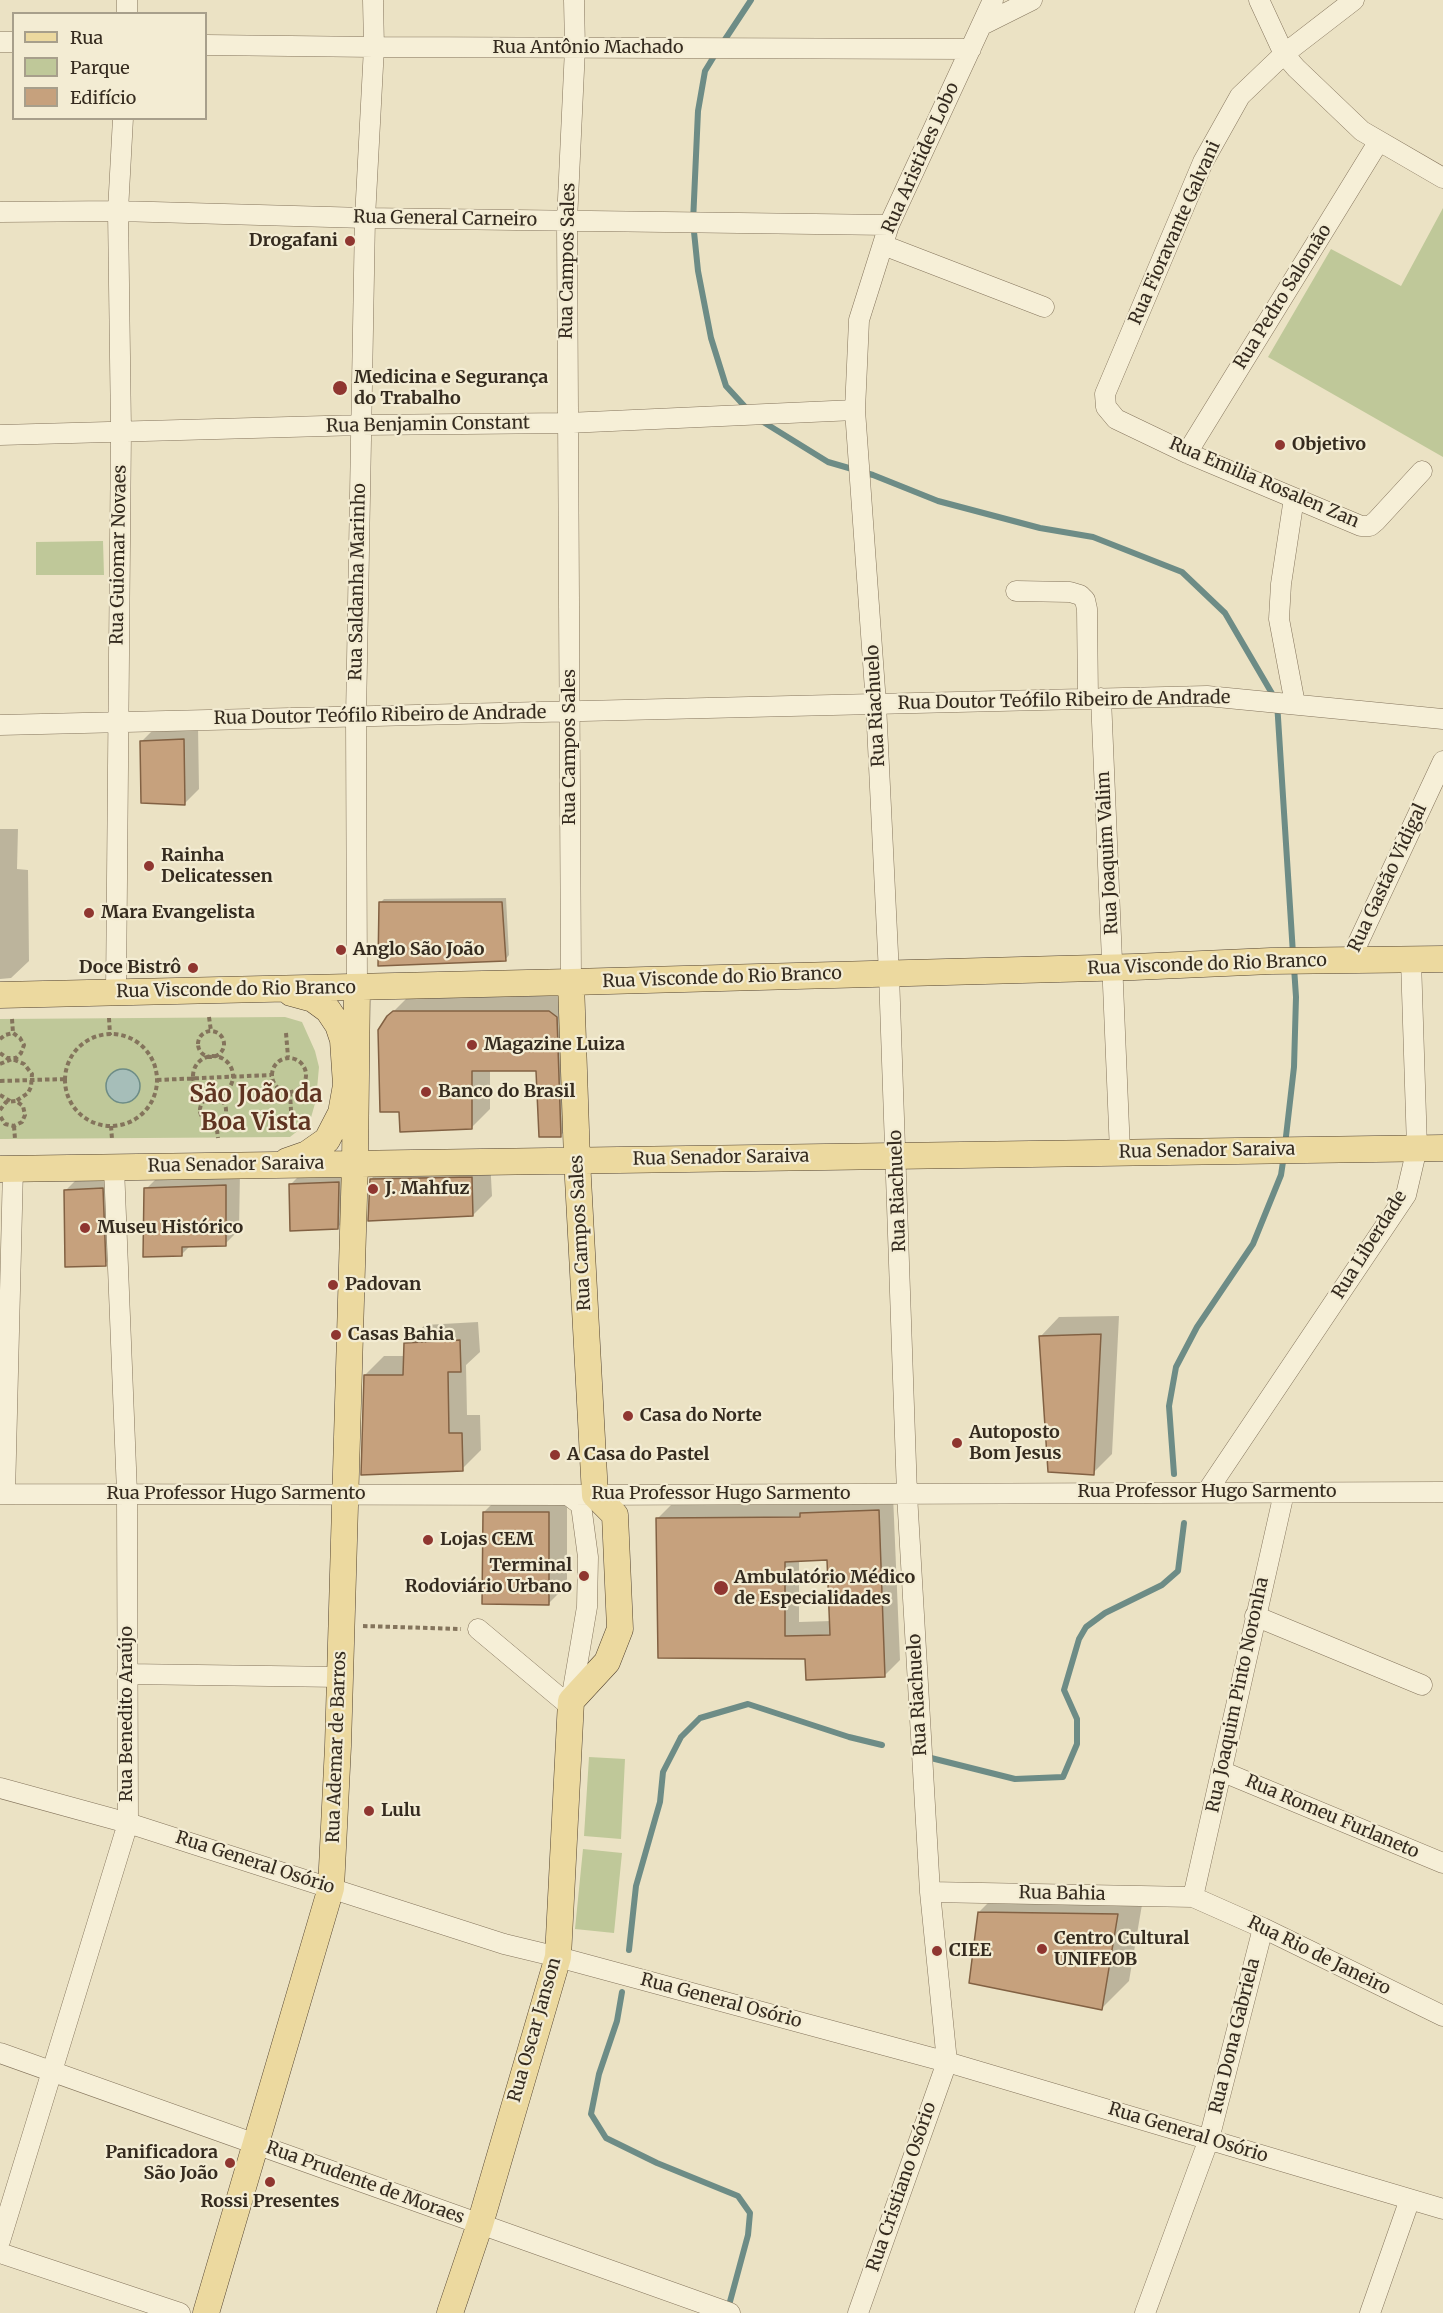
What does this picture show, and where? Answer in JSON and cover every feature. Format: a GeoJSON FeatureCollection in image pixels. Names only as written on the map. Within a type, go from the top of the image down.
{"type":"FeatureCollection","features":[{"type":"Feature","properties":{"kind":"main road","name":"Rua Visconde do Rio Branco"},"geometry":{"type":"LineString","coordinates":[[0,995],[1443,959]]}},
{"type":"Feature","properties":{"kind":"main road","name":"Rua Campos Sales"},"geometry":{"type":"LineString","coordinates":[[571,982],[577,1160],[595,1494]]}},
{"type":"Feature","properties":{"kind":"main road","name":"Rua Saldanha Marinho"},"geometry":{"type":"LineString","coordinates":[[355,1163],[357,987]]}},
{"type":"Feature","properties":{"kind":"main road"},"geometry":{"type":"LineString","coordinates":[[273,989],[313,999],[328,1010],[338,1025],[343,1041],[346,1085],[340,1113],[327,1140],[307,1154],[279,1164]]}},
{"type":"Feature","properties":{"kind":"main road","name":"Rua Senador Saraiva"},"geometry":{"type":"LineString","coordinates":[[7,1169],[1443,1148]]}},
{"type":"Feature","properties":{"kind":"main road","name":"Rua Ademar de Barros"},"geometry":{"type":"LineString","coordinates":[[206,2313],[331,1888],[342,1625],[355,1163]]}},
{"type":"Feature","properties":{"kind":"main road"},"geometry":{"type":"LineString","coordinates":[[571,1704],[607,1662],[620,1629],[615,1515],[595,1494]]}},
{"type":"Feature","properties":{"kind":"main road","name":"Rua Oscar Janson"},"geometry":{"type":"LineString","coordinates":[[450,2313],[480,2224],[558,1957],[571,1704]]}},
{"type":"Feature","properties":{"kind":"street","name":"Rua Saldanha Marinho"},"geometry":{"type":"LineString","coordinates":[[357,987],[356,716],[365,218],[374,48],[373,0]]}},
{"type":"Feature","properties":{"kind":"street","name":"Rua Campos Sales"},"geometry":{"type":"LineString","coordinates":[[571,982],[567,221],[575,48],[574,0]]}},
{"type":"Feature","properties":{"kind":"street","name":"Rua Aristides Lobo"},"geometry":{"type":"LineString","coordinates":[[859,320],[889,225],[993,0]]}},
{"type":"Feature","properties":{"kind":"street"},"geometry":{"type":"LineString","coordinates":[[982,25],[1032,0]]}},
{"type":"Feature","properties":{"kind":"street"},"geometry":{"type":"LineString","coordinates":[[1259,0],[1290,61],[1362,131],[1443,178]]}},
{"type":"Feature","properties":{"kind":"street","name":"Rua Fioravante Galvani"},"geometry":{"type":"LineString","coordinates":[[1105,394],[1203,162],[1240,96],[1290,61],[1354,0]]}},
{"type":"Feature","properties":{"kind":"street","name":"Rua Antônio Machado"},"geometry":{"type":"LineString","coordinates":[[207,45],[374,48],[971,49]]}},
{"type":"Feature","properties":{"kind":"street","name":"Rua Guiomar Novaes"},"geometry":{"type":"LineString","coordinates":[[116,992],[121,430],[118,211],[123,120]]}},
{"type":"Feature","properties":{"kind":"street","name":"Rua Pedro Salomão"},"geometry":{"type":"LineString","coordinates":[[1186,453],[1379,141]]}},
{"type":"Feature","properties":{"kind":"street","name":"Rua General Carneiro"},"geometry":{"type":"LineString","coordinates":[[0,212],[118,211],[365,218],[889,225]]}},
{"type":"Feature","properties":{"kind":"street"},"geometry":{"type":"LineString","coordinates":[[883,245],[1044,307]]}},
{"type":"Feature","properties":{"kind":"street","name":"Rua Riachuelo"},"geometry":{"type":"LineString","coordinates":[[859,320],[855,410],[876,704],[889,974],[907,1494],[930,1892],[946,2062]]}},
{"type":"Feature","properties":{"kind":"street","name":"Rua Emilia Rosalen Zan"},"geometry":{"type":"LineString","coordinates":[[1105,394],[1106,407],[1116,419],[1186,453],[1361,526],[1370,526],[1422,471]]}},
{"type":"Feature","properties":{"kind":"street","name":"Rua Benjamin Constant"},"geometry":{"type":"LineString","coordinates":[[0,435],[121,430],[567,423],[855,410]]}},
{"type":"Feature","properties":{"kind":"street"},"geometry":{"type":"LineString","coordinates":[[1282,702],[1279,619],[1281,584],[1294,498]]}},
{"type":"Feature","properties":{"kind":"street","name":"Rua Joaquim Valim"},"geometry":{"type":"LineString","coordinates":[[1016,591],[1070,592],[1080,595],[1085,600],[1088,609],[1114,968],[1120,1152]]}},
{"type":"Feature","properties":{"kind":"street","name":"Rua Doutor Teófilo Ribeiro de Andrade"},"geometry":{"type":"LineString","coordinates":[[0,725],[1207,696],[1443,719]]}},
{"type":"Feature","properties":{"kind":"street","name":"Rua Gastão Vidigal"},"geometry":{"type":"LineString","coordinates":[[1349,962],[1443,761]]}},
{"type":"Feature","properties":{"kind":"street","name":"Rua Liberdade"},"geometry":{"type":"LineString","coordinates":[[1206,1493],[1406,1195],[1417,1148],[1411,960]]}},
{"type":"Feature","properties":{"kind":"street","name":"Rua Benedito Araújo"},"geometry":{"type":"LineString","coordinates":[[0,2241],[128,1822],[127,1493],[114,1167]]}},
{"type":"Feature","properties":{"kind":"street"},"geometry":{"type":"LineString","coordinates":[[2,1494],[7,1169]]}},
{"type":"Feature","properties":{"kind":"street","name":"Rua Professor Hugo Sarmento"},"geometry":{"type":"LineString","coordinates":[[2,1494],[1443,1492]]}},
{"type":"Feature","properties":{"kind":"street","name":"Rua Joaquim Pinto Noronha"},"geometry":{"type":"LineString","coordinates":[[1193,1897],[1284,1493]]}},
{"type":"Feature","properties":{"kind":"street"},"geometry":{"type":"LineString","coordinates":[[478,1629],[571,1704],[587,1607],[588,1557],[581,1504],[567,1495]]}},
{"type":"Feature","properties":{"kind":"street"},"geometry":{"type":"LineString","coordinates":[[1255,1616],[1422,1685]]}},
{"type":"Feature","properties":{"kind":"street"},"geometry":{"type":"LineString","coordinates":[[127,1674],[340,1677]]}},
{"type":"Feature","properties":{"kind":"street","name":"Rua Romeu Furlaneto"},"geometry":{"type":"LineString","coordinates":[[1221,1771],[1443,1863]]}},
{"type":"Feature","properties":{"kind":"street","name":"Rua General Osório"},"geometry":{"type":"LineString","coordinates":[[0,1788],[128,1822],[504,1944],[946,2062],[1443,2209]]}},
{"type":"Feature","properties":{"kind":"street","name":"Rua Bahia"},"geometry":{"type":"LineString","coordinates":[[930,1892],[1193,1897]]}},
{"type":"Feature","properties":{"kind":"street","name":"Rua Rio de Janeiro"},"geometry":{"type":"LineString","coordinates":[[1193,1897],[1263,1928],[1443,2016]]}},
{"type":"Feature","properties":{"kind":"street","name":"Rua Dona Gabriela"},"geometry":{"type":"LineString","coordinates":[[1145,2313],[1209,2139],[1263,1928]]}},
{"type":"Feature","properties":{"kind":"street","name":"Rua Prudente de Moraes"},"geometry":{"type":"LineString","coordinates":[[0,2053],[722,2310]]}},
{"type":"Feature","properties":{"kind":"street","name":"Rua Cristiano Osório"},"geometry":{"type":"LineString","coordinates":[[858,2313],[946,2062]]}},
{"type":"Feature","properties":{"kind":"street"},"geometry":{"type":"LineString","coordinates":[[1370,2313],[1410,2199]]}},
{"type":"Feature","properties":{"kind":"street"},"geometry":{"type":"LineString","coordinates":[[0,2253],[180,2313]]}},
{"type":"Feature","properties":{"kind":"path"},"geometry":{"type":"LineString","coordinates":[[209,1017],[211,1031]]}},
{"type":"Feature","properties":{"kind":"path"},"geometry":{"type":"LineString","coordinates":[[109,1018],[110,1035]]}},
{"type":"Feature","properties":{"kind":"path"},"geometry":{"type":"LineString","coordinates":[[12,1019],[13,1033]]}},
{"type":"Feature","properties":{"kind":"path"},"geometry":{"type":"LineString","coordinates":[[211,1031],[200,1037],[198,1045],[201,1053],[208,1057],[219,1057],[225,1060],[233,1070],[234,1077],[224,1094],[214,1096],[205,1095],[199,1090],[193,1078],[196,1066],[208,1057],[220,1053],[224,1045],[219,1034],[211,1031]]}},
{"type":"Feature","properties":{"kind":"path"},"geometry":{"type":"LineString","coordinates":[[0,1039],[13,1033],[24,1045],[19,1056],[0,1064]]}},
{"type":"Feature","properties":{"kind":"path"},"geometry":{"type":"LineString","coordinates":[[286,1033],[288,1058]]}},
{"type":"Feature","properties":{"kind":"path"},"geometry":{"type":"LineString","coordinates":[[110,1035],[119,1035],[134,1040],[146,1050],[154,1064],[157,1080],[155,1094],[149,1107],[139,1117],[126,1124],[111,1126],[97,1124],[84,1117],[74,1107],[67,1094],[65,1080],[68,1064],[76,1050],[88,1040],[110,1035]]}},
{"type":"Feature","properties":{"kind":"path"},"geometry":{"type":"LineString","coordinates":[[0,1053],[24,1064],[32,1080],[28,1093],[16,1101],[3,1105],[0,1110]]}},
{"type":"Feature","properties":{"kind":"path"},"geometry":{"type":"LineString","coordinates":[[288,1058],[300,1062],[306,1074],[302,1086],[290,1092],[279,1090],[271,1075],[278,1061],[288,1058]]}},
{"type":"Feature","properties":{"kind":"path"},"geometry":{"type":"LineString","coordinates":[[157,1080],[271,1075]]}},
{"type":"Feature","properties":{"kind":"path"},"geometry":{"type":"LineString","coordinates":[[0,1081],[65,1080]]}},
{"type":"Feature","properties":{"kind":"path"},"geometry":{"type":"LineString","coordinates":[[290,1092],[291,1111]]}},
{"type":"Feature","properties":{"kind":"path"},"geometry":{"type":"LineString","coordinates":[[0,1095],[10,1101]]}},
{"type":"Feature","properties":{"kind":"path"},"geometry":{"type":"LineString","coordinates":[[214,1096],[226,1106],[223,1118],[216,1122],[205,1119],[201,1112],[202,1104],[214,1096]]}},
{"type":"Feature","properties":{"kind":"path"},"geometry":{"type":"LineString","coordinates":[[0,1116],[5,1124],[14,1126],[22,1122],[25,1115],[23,1106],[16,1101]]}},
{"type":"Feature","properties":{"kind":"path"},"geometry":{"type":"LineString","coordinates":[[216,1122],[218,1138]]}},
{"type":"Feature","properties":{"kind":"path"},"geometry":{"type":"LineString","coordinates":[[14,1126],[15,1139]]}},
{"type":"Feature","properties":{"kind":"path"},"geometry":{"type":"LineString","coordinates":[[111,1126],[112,1138]]}},
{"type":"Feature","properties":{"kind":"path"},"geometry":{"type":"LineString","coordinates":[[342,1625],[478,1629]]}},
{"type":"Feature","properties":{"kind":"green space"},"geometry":{"type":"Polygon","coordinates":[[[1443,208],[1443,457],[1268,357],[1331,249],[1401,286],[1443,208]]]}},
{"type":"Feature","properties":{"kind":"green space"},"geometry":{"type":"Polygon","coordinates":[[[103,541],[104,575],[36,575],[36,542],[103,541]]]}},
{"type":"Feature","properties":{"kind":"green space"},"geometry":{"type":"Polygon","coordinates":[[[285,1017],[302,1022],[315,1051],[319,1067],[316,1100],[310,1121],[290,1137],[0,1139],[0,1019],[285,1017]]]}},
{"type":"Feature","properties":{"kind":"green space"},"geometry":{"type":"Polygon","coordinates":[[[589,1757],[625,1759],[621,1839],[584,1836],[589,1757]]]}},
{"type":"Feature","properties":{"kind":"green space"},"geometry":{"type":"Polygon","coordinates":[[[583,1849],[622,1853],[614,1933],[575,1929],[583,1849]]]}},
{"type":"Feature","properties":{"kind":"water"},"geometry":{"type":"Polygon","coordinates":[[[123,1069],[135,1074],[140,1086],[135,1098],[123,1103],[111,1098],[106,1086],[111,1074],[123,1069]]]}},
{"type":"Feature","properties":{"kind":"building"},"geometry":{"type":"Polygon","coordinates":[[[184,739],[185,805],[141,803],[140,741],[184,739]]]}},
{"type":"Feature","properties":{"kind":"building"},"geometry":{"type":"Polygon","coordinates":[[[379,902],[502,902],[506,961],[378,966],[379,902]]]}},
{"type":"Feature","properties":{"kind":"building"},"geometry":{"type":"Polygon","coordinates":[[[393,1011],[549,1011],[557,1017],[561,1137],[539,1137],[536,1071],[472,1071],[472,1129],[400,1132],[399,1112],[380,1112],[378,1030],[393,1011]]]}},
{"type":"Feature","properties":{"kind":"building"},"geometry":{"type":"Polygon","coordinates":[[[472,1177],[473,1216],[368,1221],[370,1179],[472,1177]]]}},
{"type":"Feature","properties":{"kind":"building"},"geometry":{"type":"Polygon","coordinates":[[[339,1182],[338,1229],[290,1231],[289,1184],[339,1182]]]}},
{"type":"Feature","properties":{"kind":"building"},"geometry":{"type":"Polygon","coordinates":[[[226,1185],[226,1246],[182,1247],[182,1256],[143,1257],[144,1188],[226,1185]]]}},
{"type":"Feature","properties":{"kind":"building","name":"Museu Histórico"},"geometry":{"type":"Polygon","coordinates":[[[103,1188],[106,1266],[65,1267],[64,1190],[103,1188]]]}},
{"type":"Feature","properties":{"kind":"building"},"geometry":{"type":"Polygon","coordinates":[[[1101,1334],[1094,1475],[1048,1472],[1039,1336],[1101,1334]]]}},
{"type":"Feature","properties":{"kind":"building"},"geometry":{"type":"Polygon","coordinates":[[[460,1340],[461,1372],[448,1372],[449,1433],[462,1433],[463,1471],[361,1475],[364,1375],[403,1375],[404,1343],[460,1340]]]}},
{"type":"Feature","properties":{"kind":"building"},"geometry":{"type":"Polygon","coordinates":[[[879,1510],[885,1677],[806,1680],[805,1659],[658,1658],[656,1518],[800,1517],[800,1513],[879,1510]],[[827,1560],[785,1562],[785,1636],[830,1635],[827,1560]]]}},
{"type":"Feature","properties":{"kind":"building"},"geometry":{"type":"Polygon","coordinates":[[[483,1512],[549,1512],[549,1605],[482,1604],[483,1512]]]}},
{"type":"Feature","properties":{"kind":"building","name":"Centro Cultural UNIFEOB"},"geometry":{"type":"Polygon","coordinates":[[[978,1912],[1118,1914],[1102,2010],[969,1983],[978,1912]]]}},
{"type":"Feature","properties":{"kind":"waterway"},"geometry":{"type":"LineString","coordinates":[[722,44],[751,0]]}},
{"type":"Feature","properties":{"kind":"waterway"},"geometry":{"type":"LineString","coordinates":[[716,53],[705,71],[698,111],[693,222],[698,271],[711,338],[726,386],[748,410]]}},
{"type":"Feature","properties":{"kind":"waterway"},"geometry":{"type":"LineString","coordinates":[[760,420],[828,462],[873,475],[938,501],[1040,528],[1093,537],[1182,572],[1225,613],[1277,702],[1293,954]]}},
{"type":"Feature","properties":{"kind":"waterway"},"geometry":{"type":"LineString","coordinates":[[1285,1145],[1294,1067],[1296,997],[1294,967]]}},
{"type":"Feature","properties":{"kind":"waterway"},"geometry":{"type":"LineString","coordinates":[[1174,1474],[1169,1406],[1176,1367],[1197,1327],[1253,1244],[1281,1175],[1284,1155]]}},
{"type":"Feature","properties":{"kind":"waterway"},"geometry":{"type":"LineString","coordinates":[[931,1758],[1015,1779],[1063,1777],[1077,1744],[1077,1719],[1064,1690],[1079,1639],[1086,1627],[1105,1613],[1162,1585],[1178,1571],[1184,1523]]}},
{"type":"Feature","properties":{"kind":"waterway"},"geometry":{"type":"LineString","coordinates":[[629,1950],[636,1886],[660,1802],[663,1772],[681,1737],[700,1718],[748,1704],[849,1737],[882,1745]]}},
{"type":"Feature","properties":{"kind":"waterway"},"geometry":{"type":"LineString","coordinates":[[622,1992],[617,2021],[599,2074],[591,2114],[606,2138],[657,2163],[738,2196],[750,2213],[748,2235],[728,2309]]}},
{"type":"Feature","properties":{"kind":"place","name":"Drogafani"},"geometry":{"type":"Point","coordinates":[350,241]}},
{"type":"Feature","properties":{"kind":"place","name":"Medicina e Segurança do Trabalho"},"geometry":{"type":"Point","coordinates":[340,388]}},
{"type":"Feature","properties":{"kind":"place","name":"Objetivo"},"geometry":{"type":"Point","coordinates":[1280,445]}},
{"type":"Feature","properties":{"kind":"place","name":"Rainha Delicatessen"},"geometry":{"type":"Point","coordinates":[149,866]}},
{"type":"Feature","properties":{"kind":"place","name":"Mara Evangelista"},"geometry":{"type":"Point","coordinates":[89,913]}},
{"type":"Feature","properties":{"kind":"place","name":"Anglo São João"},"geometry":{"type":"Point","coordinates":[341,950]}},
{"type":"Feature","properties":{"kind":"place","name":"Doce Bistrô"},"geometry":{"type":"Point","coordinates":[193,968]}},
{"type":"Feature","properties":{"kind":"place","name":"Magazine Luiza"},"geometry":{"type":"Point","coordinates":[472,1045]}},
{"type":"Feature","properties":{"kind":"place","name":"Banco do Brasil"},"geometry":{"type":"Point","coordinates":[426,1092]}},
{"type":"Feature","properties":{"kind":"place","name":"J. Mahfuz"},"geometry":{"type":"Point","coordinates":[373,1189]}},
{"type":"Feature","properties":{"kind":"place","name":"Museu Histórico"},"geometry":{"type":"Point","coordinates":[85,1228]}},
{"type":"Feature","properties":{"kind":"place","name":"Padovan"},"geometry":{"type":"Point","coordinates":[333,1285]}},
{"type":"Feature","properties":{"kind":"place","name":"Casas Bahia"},"geometry":{"type":"Point","coordinates":[336,1335]}},
{"type":"Feature","properties":{"kind":"place","name":"Casa do Norte"},"geometry":{"type":"Point","coordinates":[628,1416]}},
{"type":"Feature","properties":{"kind":"place","name":"Autoposto Bom Jesus"},"geometry":{"type":"Point","coordinates":[957,1443]}},
{"type":"Feature","properties":{"kind":"place","name":"A Casa do Pastel"},"geometry":{"type":"Point","coordinates":[555,1455]}},
{"type":"Feature","properties":{"kind":"place","name":"Lojas CEM"},"geometry":{"type":"Point","coordinates":[428,1540]}},
{"type":"Feature","properties":{"kind":"place","name":"Terminal Rodoviário Urbano"},"geometry":{"type":"Point","coordinates":[584,1576]}},
{"type":"Feature","properties":{"kind":"place","name":"Ambulatório Médico de Especialidades"},"geometry":{"type":"Point","coordinates":[721,1588]}},
{"type":"Feature","properties":{"kind":"place","name":"Lulu"},"geometry":{"type":"Point","coordinates":[369,1811]}},
{"type":"Feature","properties":{"kind":"place","name":"Centro Cultural UNIFEOB"},"geometry":{"type":"Point","coordinates":[1042,1949]}},
{"type":"Feature","properties":{"kind":"place","name":"CIEE"},"geometry":{"type":"Point","coordinates":[937,1951]}},
{"type":"Feature","properties":{"kind":"place","name":"Panificadora São João"},"geometry":{"type":"Point","coordinates":[230,2163]}},
{"type":"Feature","properties":{"kind":"place","name":"Rossi Presentes"},"geometry":{"type":"Point","coordinates":[270,2182]}},
{"type":"Feature","properties":{"kind":"district","name":"São João da Boa Vista"},"geometry":{"type":"Point","coordinates":[256,1109]}}]}
